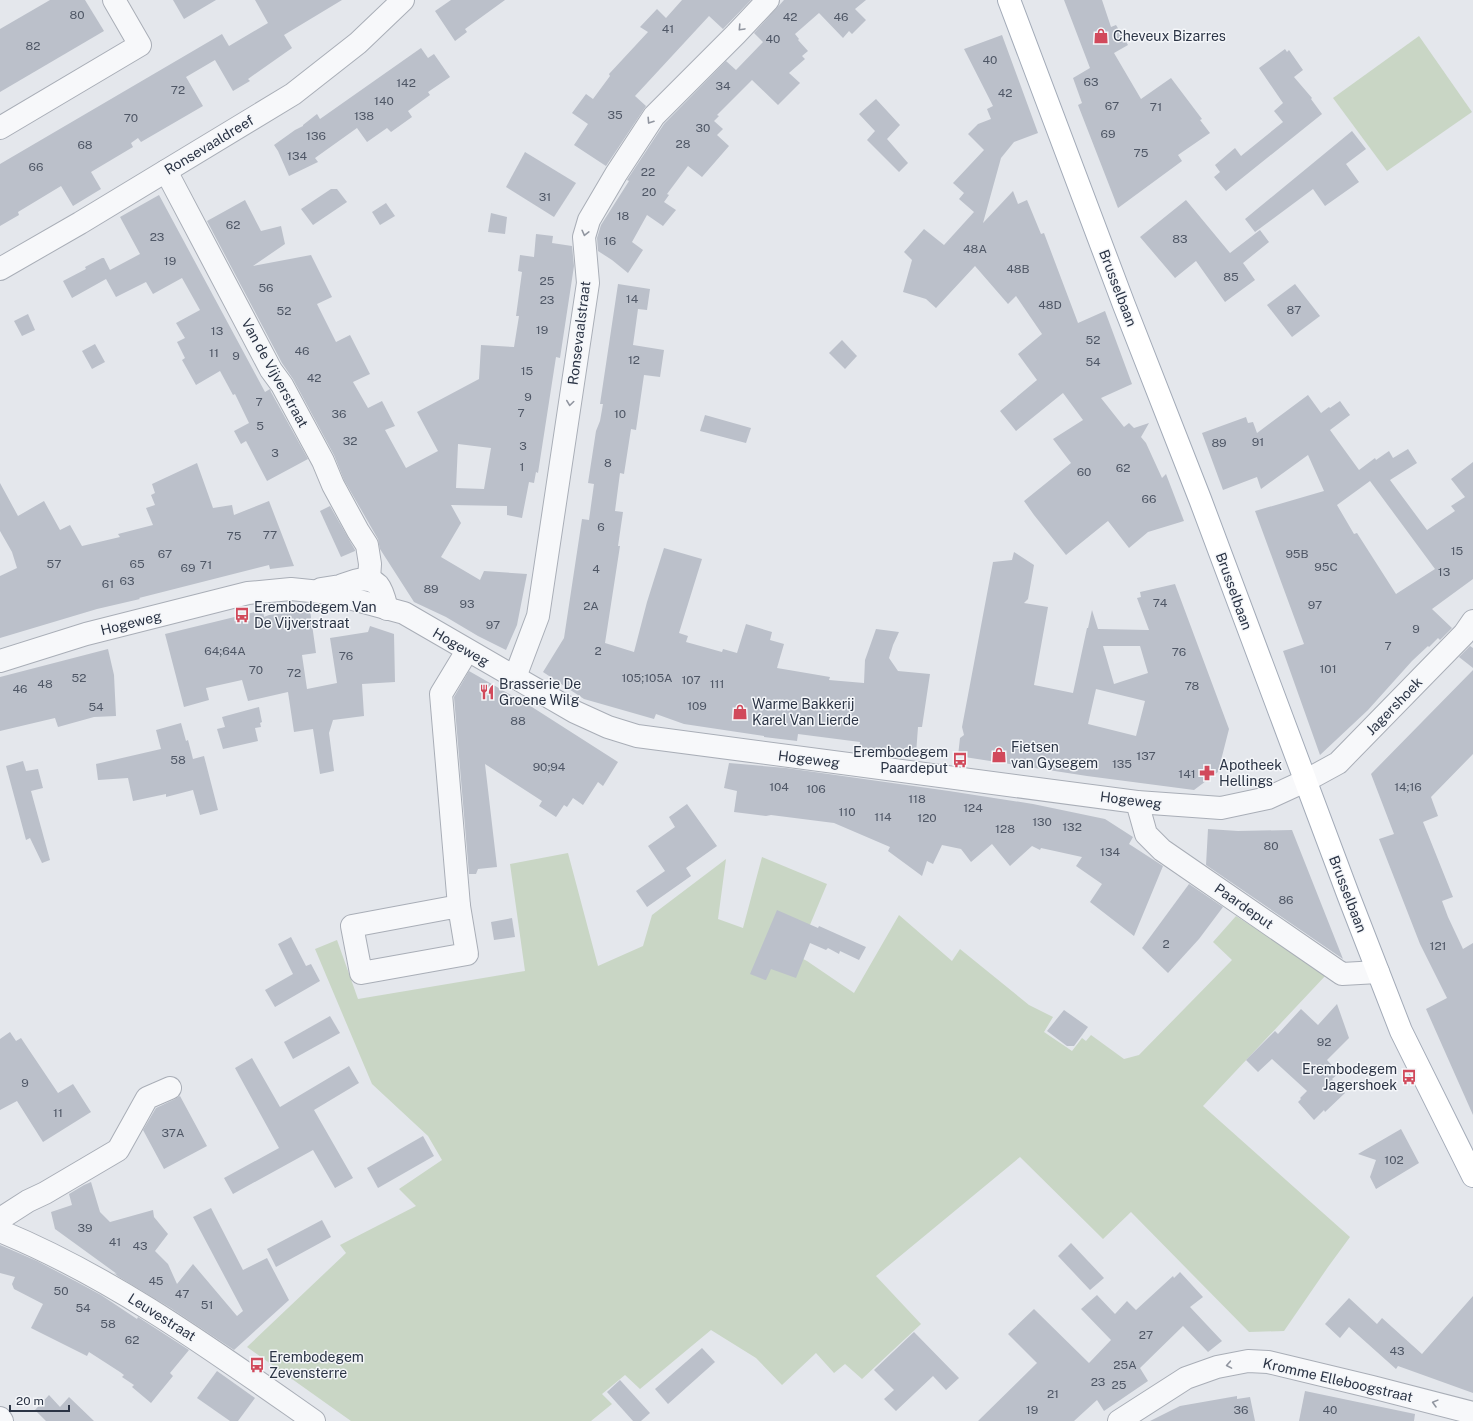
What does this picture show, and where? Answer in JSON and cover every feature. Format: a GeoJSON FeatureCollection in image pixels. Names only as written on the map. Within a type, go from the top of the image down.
{"type":"FeatureCollection","features":[{"type":"Feature","properties":{"kind":"main road","name":"Brusselbaan"},"geometry":{"type":"LineString","coordinates":[[1009,0],[1127,313],[1200,499],[1378,972],[1402,1031],[1473,1176]]}},
{"type":"Feature","properties":{"kind":"street"},"geometry":{"type":"LineString","coordinates":[[0,128],[140,45],[114,0]]}},
{"type":"Feature","properties":{"kind":"street","name":"Ronsevaaldreef"},"geometry":{"type":"LineString","coordinates":[[0,269],[293,94],[358,43],[403,0]]}},
{"type":"Feature","properties":{"kind":"street","name":"Ronsevaalstraat"},"geometry":{"type":"LineString","coordinates":[[515,677],[538,616],[588,283],[584,237],[589,220],[616,174],[654,116],[768,0]]}},
{"type":"Feature","properties":{"kind":"street","name":"Van de Vijverstraat"},"geometry":{"type":"LineString","coordinates":[[166,171],[271,370],[286,392],[323,461],[336,492],[367,545],[370,564],[369,579]]}},
{"type":"Feature","properties":{"kind":"street"},"geometry":{"type":"LineString","coordinates":[[369,579],[379,586],[384,596],[387,609]]}},
{"type":"Feature","properties":{"kind":"street","name":"Hogeweg"},"geometry":{"type":"LineString","coordinates":[[312,591],[338,586],[357,580],[369,579]]}},
{"type":"Feature","properties":{"kind":"street","name":"Hogeweg"},"geometry":{"type":"LineString","coordinates":[[0,661],[86,634],[248,593],[291,588],[330,593],[404,613],[467,651],[575,712],[608,727],[637,736],[1137,802],[1220,808],[1268,798],[1305,781]]}},
{"type":"Feature","properties":{"kind":"street","name":"Jagershoek"},"geometry":{"type":"LineString","coordinates":[[1305,781],[1338,763],[1464,634],[1473,621]]}},
{"type":"Feature","properties":{"kind":"street"},"geometry":{"type":"LineString","coordinates":[[459,906],[352,926],[361,973],[468,954],[459,906],[441,694],[467,651]]}},
{"type":"Feature","properties":{"kind":"street","name":"Paardeput"},"geometry":{"type":"LineString","coordinates":[[1137,802],[1146,834],[1162,850],[1342,974],[1378,972]]}},
{"type":"Feature","properties":{"kind":"street"},"geometry":{"type":"LineString","coordinates":[[0,1219],[28,1201],[45,1193],[118,1150],[147,1098],[170,1088]]}},
{"type":"Feature","properties":{"kind":"street","name":"Leuvestraat"},"geometry":{"type":"LineString","coordinates":[[0,1231],[32,1244],[88,1272],[146,1307],[184,1330],[314,1421]]}},
{"type":"Feature","properties":{"kind":"street","name":"Kromme Elleboogstraat"},"geometry":{"type":"LineString","coordinates":[[1119,1421],[1186,1378],[1217,1367],[1248,1362],[1268,1362],[1372,1386],[1473,1413]]}},
{"type":"Feature","properties":{"kind":"green space"},"geometry":{"type":"Polygon","coordinates":[[[1419,36],[1472,112],[1387,171],[1333,98],[1419,36]]]}},
{"type":"Feature","properties":{"kind":"green space"},"geometry":{"type":"Polygon","coordinates":[[[568,853],[598,966],[643,946],[652,915],[726,859],[718,919],[743,928],[762,857],[827,884],[797,956],[807,961],[854,993],[899,915],[952,961],[960,949],[1029,1005],[1053,1017],[1044,1032],[1072,1051],[1082,1038],[1086,1041],[1091,1035],[1124,1059],[1139,1055],[1232,960],[1213,942],[1236,916],[1327,974],[1203,1106],[1350,1237],[1284,1331],[1249,1332],[1131,1212],[1103,1239],[1020,1157],[876,1276],[921,1324],[862,1379],[845,1364],[834,1373],[816,1353],[782,1385],[756,1358],[711,1330],[640,1389],[625,1375],[602,1394],[612,1404],[591,1421],[351,1421],[247,1347],[346,1253],[340,1245],[416,1206],[399,1189],[442,1160],[428,1136],[372,1084],[315,949],[337,940],[358,999],[525,971],[510,864],[568,853]]]}},
{"type":"Feature","properties":{"kind":"building"},"geometry":{"type":"Polygon","coordinates":[[[50,0],[85,0],[104,31],[0,92],[0,29],[50,0]]]}},
{"type":"Feature","properties":{"kind":"building"},"geometry":{"type":"Polygon","coordinates":[[[173,0],[216,0],[184,19],[173,0]]]}},
{"type":"Feature","properties":{"kind":"building"},"geometry":{"type":"Polygon","coordinates":[[[255,0],[342,0],[284,35],[292,48],[248,79],[250,81],[233,91],[215,60],[186,77],[203,106],[141,142],[138,138],[131,143],[133,147],[91,172],[101,189],[73,206],[61,186],[18,212],[19,215],[0,226],[0,164],[222,34],[229,46],[268,23],[255,0]]]}},
{"type":"Feature","properties":{"kind":"building"},"geometry":{"type":"Polygon","coordinates":[[[451,0],[505,0],[465,29],[467,32],[455,41],[435,11],[451,0]]]}},
{"type":"Feature","properties":{"kind":"building"},"geometry":{"type":"Polygon","coordinates":[[[682,0],[751,0],[723,29],[709,16],[635,96],[646,106],[606,166],[574,145],[588,124],[572,113],[586,94],[593,99],[610,76],[609,74],[648,32],[640,27],[657,9],[666,18],[682,0]]]}},
{"type":"Feature","properties":{"kind":"building"},"geometry":{"type":"Polygon","coordinates":[[[784,0],[866,0],[855,9],[866,20],[852,34],[849,31],[843,38],[819,13],[795,34],[799,39],[798,40],[808,51],[802,56],[805,59],[789,73],[800,83],[778,105],[752,80],[717,115],[719,116],[714,121],[723,129],[717,135],[729,146],[702,177],[688,166],[667,194],[669,195],[664,202],[676,210],[663,226],[647,215],[632,242],[643,250],[628,273],[598,251],[597,238],[601,225],[629,181],[627,180],[664,124],[726,61],[736,70],[763,42],[754,33],[784,0]]]}},
{"type":"Feature","properties":{"kind":"building"},"geometry":{"type":"Polygon","coordinates":[[[1064,0],[1102,0],[1111,27],[1116,25],[1128,45],[1114,53],[1141,99],[1171,78],[1202,119],[1200,120],[1210,133],[1178,155],[1182,161],[1118,208],[1078,105],[1082,103],[1073,78],[1090,68],[1064,0]]]}},
{"type":"Feature","properties":{"kind":"building"},"geometry":{"type":"Polygon","coordinates":[[[1002,35],[1038,133],[1014,142],[1001,158],[983,223],[1013,191],[1018,204],[1027,200],[1041,234],[1044,233],[1078,323],[1105,311],[1132,384],[1101,398],[1124,427],[1129,423],[1134,428],[1149,423],[1141,437],[1146,443],[1162,478],[1166,474],[1184,521],[1148,532],[1129,548],[1108,521],[1066,555],[1024,501],[1071,463],[1053,439],[1083,420],[1063,393],[1016,431],[1000,411],[1037,380],[1018,354],[1042,334],[1016,296],[1008,304],[975,266],[936,308],[926,299],[903,292],[912,260],[904,252],[924,229],[944,245],[974,212],[959,199],[964,193],[953,183],[984,150],[968,134],[978,124],[991,119],[987,109],[993,106],[964,49],[1002,35]]]}},
{"type":"Feature","properties":{"kind":"building"},"geometry":{"type":"Polygon","coordinates":[[[421,48],[428,58],[434,54],[450,77],[428,92],[430,95],[408,111],[412,117],[391,132],[387,128],[367,142],[357,128],[315,158],[318,162],[289,176],[274,145],[303,126],[317,114],[320,119],[421,48]]]}},
{"type":"Feature","properties":{"kind":"building"},"geometry":{"type":"Polygon","coordinates":[[[1285,49],[1287,52],[1289,50],[1303,70],[1294,77],[1312,98],[1311,99],[1322,114],[1226,191],[1214,177],[1220,172],[1215,165],[1235,148],[1241,156],[1283,122],[1274,111],[1283,103],[1259,68],[1285,49]]]}},
{"type":"Feature","properties":{"kind":"building"},"geometry":{"type":"Polygon","coordinates":[[[876,99],[900,125],[887,139],[908,163],[899,172],[867,140],[875,131],[859,114],[876,99]]]}},
{"type":"Feature","properties":{"kind":"building"},"geometry":{"type":"Polygon","coordinates":[[[1352,131],[1366,149],[1346,164],[1359,182],[1325,206],[1313,189],[1255,232],[1245,219],[1352,131]]]}},
{"type":"Feature","properties":{"kind":"building"},"geometry":{"type":"Polygon","coordinates":[[[525,152],[576,183],[554,217],[506,187],[525,152]]]}},
{"type":"Feature","properties":{"kind":"building"},"geometry":{"type":"Polygon","coordinates":[[[331,189],[337,189],[347,202],[313,225],[301,209],[331,189]]]}},
{"type":"Feature","properties":{"kind":"building"},"geometry":{"type":"Polygon","coordinates":[[[159,195],[265,392],[270,389],[308,459],[267,481],[246,441],[241,444],[234,431],[249,423],[235,394],[233,395],[220,371],[196,385],[182,360],[185,358],[177,342],[185,338],[176,323],[200,310],[182,278],[153,294],[146,282],[116,297],[106,279],[72,298],[63,281],[86,269],[85,267],[102,258],[104,258],[110,270],[140,254],[120,217],[159,195]]]}},
{"type":"Feature","properties":{"kind":"building"},"geometry":{"type":"Polygon","coordinates":[[[245,200],[261,231],[281,226],[285,244],[253,266],[311,255],[332,297],[317,304],[336,342],[350,335],[370,374],[353,382],[368,408],[382,401],[395,426],[385,430],[406,468],[438,451],[417,412],[479,379],[481,345],[514,347],[519,316],[516,316],[522,272],[518,271],[520,255],[534,257],[536,234],[553,236],[552,243],[572,246],[574,266],[560,358],[556,357],[538,473],[536,472],[534,483],[529,482],[522,518],[507,515],[507,506],[451,505],[461,523],[441,557],[480,580],[484,571],[527,574],[517,625],[506,650],[478,636],[446,617],[414,602],[380,549],[378,539],[344,480],[334,455],[293,379],[282,363],[207,221],[245,200]],[[458,444],[456,488],[484,489],[491,448],[458,444]]]}},
{"type":"Feature","properties":{"kind":"building"},"geometry":{"type":"Polygon","coordinates":[[[1186,200],[1230,253],[1260,230],[1269,242],[1243,263],[1255,280],[1225,302],[1196,261],[1175,278],[1140,237],[1186,200]]]}},
{"type":"Feature","properties":{"kind":"building"},"geometry":{"type":"Polygon","coordinates":[[[386,203],[395,216],[380,225],[372,212],[386,203]]]}},
{"type":"Feature","properties":{"kind":"building"},"geometry":{"type":"Polygon","coordinates":[[[491,213],[507,217],[505,234],[488,232],[491,213]]]}},
{"type":"Feature","properties":{"kind":"building"},"geometry":{"type":"Polygon","coordinates":[[[618,284],[650,289],[647,310],[638,309],[633,345],[664,350],[660,377],[644,375],[636,430],[631,429],[624,474],[620,473],[615,511],[623,512],[618,546],[620,546],[605,643],[634,652],[647,602],[664,548],[702,559],[679,633],[688,636],[686,642],[722,652],[723,649],[737,653],[746,624],[772,632],[770,640],[784,644],[777,668],[830,677],[829,680],[864,683],[865,660],[876,629],[899,632],[889,658],[898,671],[930,674],[922,727],[918,727],[916,754],[862,750],[859,748],[860,742],[798,734],[797,741],[764,737],[684,724],[656,714],[654,719],[584,699],[543,672],[564,638],[582,519],[589,520],[594,484],[588,483],[596,431],[600,421],[603,404],[600,404],[618,284]]]}},
{"type":"Feature","properties":{"kind":"building"},"geometry":{"type":"Polygon","coordinates":[[[1295,284],[1320,316],[1292,337],[1267,305],[1295,284]]]}},
{"type":"Feature","properties":{"kind":"building"},"geometry":{"type":"Polygon","coordinates":[[[28,314],[35,330],[22,336],[14,321],[28,314]]]}},
{"type":"Feature","properties":{"kind":"building"},"geometry":{"type":"Polygon","coordinates":[[[842,340],[857,356],[845,369],[829,353],[842,340]]]}},
{"type":"Feature","properties":{"kind":"building"},"geometry":{"type":"Polygon","coordinates":[[[95,344],[105,362],[92,369],[82,351],[95,344]]]}},
{"type":"Feature","properties":{"kind":"building"},"geometry":{"type":"Polygon","coordinates":[[[1308,395],[1321,413],[1340,401],[1350,415],[1330,430],[1359,470],[1375,458],[1376,460],[1389,451],[1393,458],[1408,449],[1417,463],[1390,480],[1427,530],[1455,511],[1451,506],[1465,497],[1451,479],[1473,462],[1473,579],[1432,609],[1452,628],[1440,640],[1438,638],[1412,661],[1368,710],[1320,755],[1283,651],[1304,644],[1255,511],[1324,491],[1308,455],[1261,489],[1257,477],[1223,490],[1202,433],[1246,417],[1248,423],[1253,422],[1257,433],[1308,395]],[[1370,481],[1337,505],[1354,534],[1357,533],[1396,594],[1435,569],[1370,481]]]}},
{"type":"Feature","properties":{"kind":"building"},"geometry":{"type":"Polygon","coordinates":[[[705,415],[751,428],[746,443],[700,431],[705,415]]]}},
{"type":"Feature","properties":{"kind":"building"},"geometry":{"type":"Polygon","coordinates":[[[197,463],[213,508],[232,505],[234,515],[269,501],[294,566],[270,569],[269,565],[97,609],[0,638],[0,576],[17,568],[12,552],[0,531],[0,483],[18,516],[44,501],[60,530],[70,525],[82,546],[120,537],[118,534],[153,525],[146,508],[155,505],[151,495],[155,493],[152,484],[197,463]]]}},
{"type":"Feature","properties":{"kind":"building"},"geometry":{"type":"Polygon","coordinates":[[[330,506],[355,550],[341,557],[320,511],[330,506]]]}},
{"type":"Feature","properties":{"kind":"building"},"geometry":{"type":"Polygon","coordinates":[[[1014,552],[1034,565],[1028,599],[1024,603],[1048,607],[1034,685],[1073,693],[1092,610],[1098,629],[1149,630],[1137,598],[1141,597],[1140,592],[1175,584],[1229,729],[1218,772],[1194,790],[1087,776],[958,756],[960,738],[964,735],[962,727],[993,562],[1012,560],[1014,552]],[[1103,646],[1114,684],[1148,673],[1140,646],[1103,646]],[[1096,689],[1088,724],[1136,736],[1145,701],[1096,689]]]}},
{"type":"Feature","properties":{"kind":"building"},"geometry":{"type":"Polygon","coordinates":[[[263,610],[264,617],[269,615],[310,610],[316,653],[302,655],[307,689],[337,683],[330,638],[368,632],[370,626],[394,634],[395,682],[362,684],[364,716],[333,720],[329,733],[334,771],[320,774],[313,729],[294,732],[288,692],[248,701],[242,680],[206,688],[209,700],[184,707],[165,634],[263,610]]]}},
{"type":"Feature","properties":{"kind":"building"},"geometry":{"type":"Polygon","coordinates":[[[1470,646],[1473,648],[1473,668],[1459,657],[1470,646]]]}},
{"type":"Feature","properties":{"kind":"building"},"geometry":{"type":"Polygon","coordinates":[[[108,649],[114,675],[116,716],[94,717],[58,727],[55,718],[0,731],[0,677],[108,649]]]}},
{"type":"Feature","properties":{"kind":"building"},"geometry":{"type":"Polygon","coordinates":[[[1473,670],[1473,754],[1431,797],[1438,816],[1423,822],[1453,897],[1442,901],[1448,917],[1463,949],[1473,943],[1473,1115],[1426,1009],[1447,998],[1420,944],[1379,839],[1394,834],[1371,774],[1473,670]]]}},
{"type":"Feature","properties":{"kind":"building"},"geometry":{"type":"Polygon","coordinates":[[[469,671],[532,707],[618,762],[603,786],[598,782],[583,805],[573,798],[567,807],[564,805],[556,817],[539,806],[542,801],[485,764],[497,867],[478,869],[476,874],[469,874],[454,697],[469,671]]]}},
{"type":"Feature","properties":{"kind":"building"},"geometry":{"type":"Polygon","coordinates":[[[259,707],[262,722],[260,723],[261,727],[255,728],[258,741],[223,749],[217,729],[225,727],[222,717],[259,707]]]}},
{"type":"Feature","properties":{"kind":"building"},"geometry":{"type":"Polygon","coordinates":[[[181,723],[186,741],[188,740],[193,759],[204,756],[218,810],[200,815],[193,790],[166,797],[166,794],[133,801],[128,778],[98,780],[96,764],[161,749],[156,730],[181,723]]]}},
{"type":"Feature","properties":{"kind":"building"},"geometry":{"type":"Polygon","coordinates":[[[23,761],[26,771],[38,769],[43,788],[31,791],[50,860],[42,863],[30,838],[26,840],[6,766],[23,761]]]}},
{"type":"Feature","properties":{"kind":"building"},"geometry":{"type":"Polygon","coordinates":[[[729,763],[786,768],[949,791],[1033,804],[1105,819],[1133,837],[1129,844],[1163,866],[1134,936],[1090,902],[1102,884],[1076,866],[1082,857],[1041,848],[1040,850],[1032,846],[1010,866],[992,844],[971,862],[961,849],[942,845],[933,864],[927,861],[922,876],[888,851],[890,847],[834,823],[734,812],[737,791],[724,788],[729,763]]]}},
{"type":"Feature","properties":{"kind":"building"},"geometry":{"type":"Polygon","coordinates":[[[687,804],[717,846],[686,868],[691,876],[647,907],[636,891],[665,871],[648,846],[675,827],[669,817],[687,804]]]}},
{"type":"Feature","properties":{"kind":"building"},"geometry":{"type":"Polygon","coordinates":[[[1208,829],[1238,831],[1292,830],[1343,959],[1206,865],[1208,829]]]}},
{"type":"Feature","properties":{"kind":"building"},"geometry":{"type":"Polygon","coordinates":[[[1189,884],[1223,907],[1199,939],[1168,973],[1142,948],[1189,884]]]}},
{"type":"Feature","properties":{"kind":"building"},"geometry":{"type":"Polygon","coordinates":[[[777,910],[818,928],[819,926],[866,947],[859,960],[840,951],[839,954],[828,948],[826,950],[810,943],[796,978],[771,969],[766,980],[750,974],[777,910]]]}},
{"type":"Feature","properties":{"kind":"building"},"geometry":{"type":"Polygon","coordinates":[[[512,918],[515,937],[494,940],[491,922],[512,918]]]}},
{"type":"Feature","properties":{"kind":"building"},"geometry":{"type":"Polygon","coordinates":[[[291,937],[306,966],[311,964],[320,981],[275,1007],[265,990],[293,974],[278,944],[291,937]]]}},
{"type":"Feature","properties":{"kind":"building"},"geometry":{"type":"Polygon","coordinates":[[[1337,1004],[1349,1038],[1327,1060],[1339,1073],[1332,1079],[1345,1093],[1314,1120],[1298,1102],[1307,1091],[1272,1059],[1258,1072],[1246,1060],[1275,1031],[1278,1034],[1301,1009],[1318,1025],[1337,1004]]]}},
{"type":"Feature","properties":{"kind":"building"},"geometry":{"type":"Polygon","coordinates":[[[1064,1010],[1088,1027],[1074,1046],[1067,1046],[1047,1031],[1064,1010]]]}},
{"type":"Feature","properties":{"kind":"building"},"geometry":{"type":"Polygon","coordinates":[[[330,1016],[340,1033],[293,1059],[284,1042],[330,1016]]]}},
{"type":"Feature","properties":{"kind":"building"},"geometry":{"type":"Polygon","coordinates":[[[10,1032],[16,1041],[21,1038],[58,1093],[73,1084],[91,1112],[43,1142],[17,1101],[0,1110],[0,1039],[10,1032]]]}},
{"type":"Feature","properties":{"kind":"building"},"geometry":{"type":"Polygon","coordinates":[[[252,1058],[280,1107],[349,1066],[359,1083],[314,1110],[353,1178],[335,1188],[313,1150],[233,1194],[224,1178],[279,1148],[235,1068],[252,1058]]]}},
{"type":"Feature","properties":{"kind":"building"},"geometry":{"type":"Polygon","coordinates":[[[180,1096],[207,1146],[164,1169],[143,1130],[156,1108],[180,1096]]]}},
{"type":"Feature","properties":{"kind":"building"},"geometry":{"type":"Polygon","coordinates":[[[1401,1129],[1419,1163],[1376,1189],[1370,1177],[1376,1160],[1358,1154],[1401,1129]]]}},
{"type":"Feature","properties":{"kind":"building"},"geometry":{"type":"Polygon","coordinates":[[[423,1136],[434,1156],[378,1188],[367,1168],[423,1136]]]}},
{"type":"Feature","properties":{"kind":"building"},"geometry":{"type":"Polygon","coordinates":[[[91,1182],[100,1212],[110,1222],[153,1210],[154,1217],[168,1234],[155,1251],[168,1264],[177,1284],[193,1264],[237,1316],[243,1311],[193,1217],[211,1208],[243,1270],[267,1258],[289,1300],[234,1350],[169,1307],[119,1277],[55,1229],[51,1212],[72,1205],[69,1194],[91,1182]]]}},
{"type":"Feature","properties":{"kind":"building"},"geometry":{"type":"Polygon","coordinates":[[[322,1220],[331,1237],[276,1267],[267,1249],[322,1220]]]}},
{"type":"Feature","properties":{"kind":"building"},"geometry":{"type":"Polygon","coordinates":[[[1071,1243],[1104,1278],[1090,1290],[1058,1256],[1071,1243]]]}},
{"type":"Feature","properties":{"kind":"building"},"geometry":{"type":"Polygon","coordinates":[[[0,1245],[37,1261],[101,1295],[137,1319],[138,1317],[189,1350],[170,1373],[173,1376],[151,1403],[132,1387],[134,1385],[122,1377],[124,1375],[89,1352],[87,1356],[31,1328],[43,1304],[14,1289],[12,1284],[15,1277],[0,1273],[0,1245]]]}},
{"type":"Feature","properties":{"kind":"building"},"geometry":{"type":"Polygon","coordinates":[[[1180,1272],[1203,1297],[1190,1307],[1222,1341],[1208,1352],[1183,1326],[1140,1368],[1148,1381],[1104,1411],[1097,1400],[1074,1421],[978,1421],[1037,1363],[1008,1334],[1034,1309],[1089,1363],[1111,1340],[1081,1309],[1097,1295],[1115,1314],[1127,1301],[1136,1310],[1173,1276],[1174,1278],[1180,1272]]]}},
{"type":"Feature","properties":{"kind":"building"},"geometry":{"type":"Polygon","coordinates":[[[1473,1296],[1473,1393],[1398,1366],[1396,1369],[1349,1327],[1340,1338],[1325,1324],[1349,1298],[1377,1324],[1382,1318],[1422,1354],[1473,1296]]]}},
{"type":"Feature","properties":{"kind":"building"},"geometry":{"type":"Polygon","coordinates":[[[914,1332],[959,1378],[946,1390],[933,1376],[896,1411],[884,1399],[894,1390],[874,1370],[914,1332]]]}},
{"type":"Feature","properties":{"kind":"building"},"geometry":{"type":"Polygon","coordinates":[[[702,1348],[715,1362],[668,1404],[655,1389],[702,1348]]]}},
{"type":"Feature","properties":{"kind":"building"},"geometry":{"type":"Polygon","coordinates":[[[217,1371],[255,1398],[238,1421],[230,1421],[197,1398],[217,1371]]]}},
{"type":"Feature","properties":{"kind":"building"},"geometry":{"type":"Polygon","coordinates":[[[620,1380],[650,1413],[641,1421],[633,1421],[607,1392],[620,1380]]]}},
{"type":"Feature","properties":{"kind":"building"},"geometry":{"type":"Polygon","coordinates":[[[1305,1391],[1415,1414],[1414,1421],[1299,1421],[1305,1391]]]}},
{"type":"Feature","properties":{"kind":"building"},"geometry":{"type":"Polygon","coordinates":[[[49,1395],[60,1407],[69,1397],[94,1421],[46,1421],[35,1410],[49,1395]]]}},
{"type":"Feature","properties":{"kind":"building"},"geometry":{"type":"Polygon","coordinates":[[[1237,1396],[1237,1399],[1250,1397],[1255,1421],[1150,1421],[1180,1406],[1237,1396]]]}},
{"type":"Feature","properties":{"kind":"place","name":"Cheveux Bizarres"},"geometry":{"type":"Point","coordinates":[1101,36]}},
{"type":"Feature","properties":{"kind":"place","name":"Erembodegem Van De Vijverstraat"},"geometry":{"type":"Point","coordinates":[242,615]}},
{"type":"Feature","properties":{"kind":"place","name":"Brasserie De Groene Wilg"},"geometry":{"type":"Point","coordinates":[487,692]}},
{"type":"Feature","properties":{"kind":"place","name":"Warme Bakkerij Karel Van Lierde"},"geometry":{"type":"Point","coordinates":[740,712]}},
{"type":"Feature","properties":{"kind":"place","name":"Fietsen van Gysegem"},"geometry":{"type":"Point","coordinates":[999,755]}},
{"type":"Feature","properties":{"kind":"place","name":"Erembodegem Paardeput"},"geometry":{"type":"Point","coordinates":[960,760]}},
{"type":"Feature","properties":{"kind":"place","name":"Apotheek Hellings"},"geometry":{"type":"Point","coordinates":[1207,773]}},
{"type":"Feature","properties":{"kind":"place","name":"Erembodegem Jagershoek"},"geometry":{"type":"Point","coordinates":[1409,1077]}},
{"type":"Feature","properties":{"kind":"place","name":"Erembodegem Zevensterre"},"geometry":{"type":"Point","coordinates":[257,1365]}}]}
